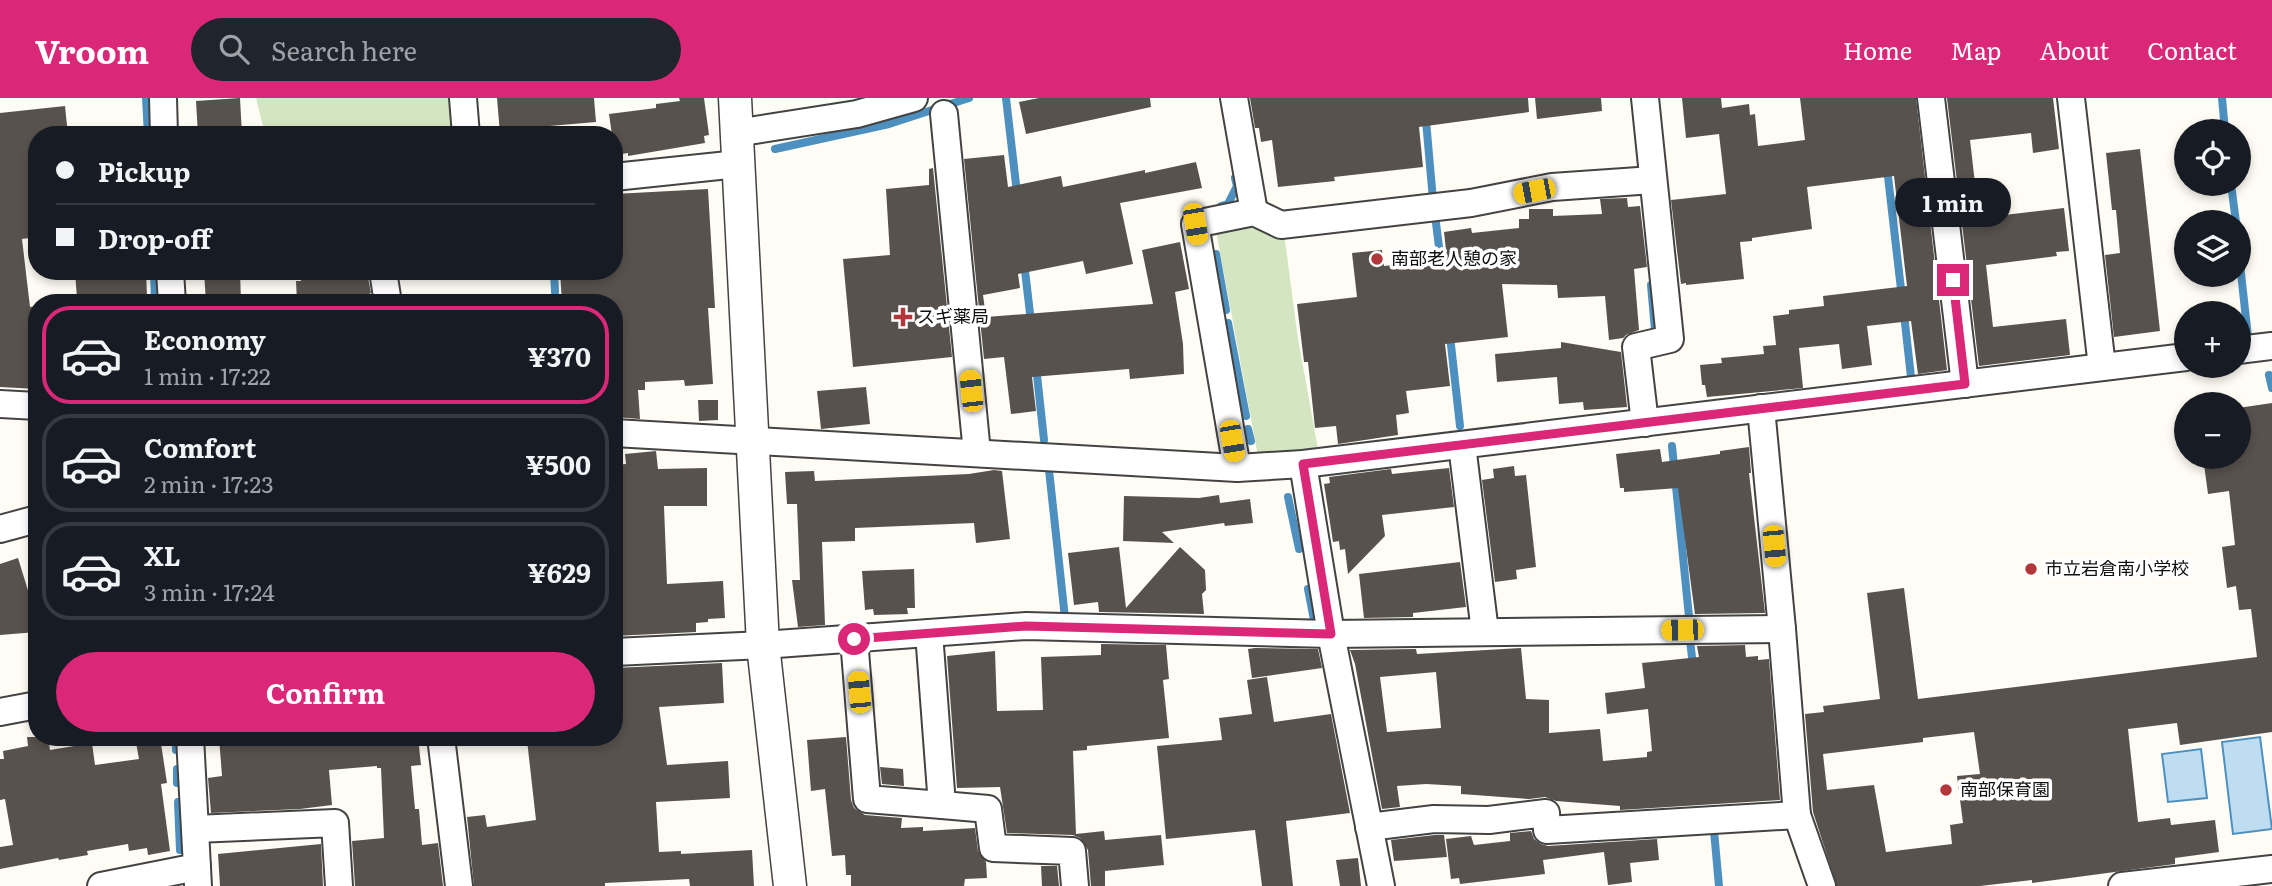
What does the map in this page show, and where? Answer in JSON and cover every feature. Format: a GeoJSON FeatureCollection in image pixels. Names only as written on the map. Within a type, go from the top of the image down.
{"type":"FeatureCollection","features":[{"type":"Feature","properties":{"kind":"street"},"geometry":{"type":"LineString","coordinates":[[163,98],[164,126]]}},
{"type":"Feature","properties":{"kind":"street"},"geometry":{"type":"LineString","coordinates":[[463,98],[465,126]]}},
{"type":"Feature","properties":{"kind":"street"},"geometry":{"type":"LineString","coordinates":[[735,98],[763,645],[790,886]]}},
{"type":"Feature","properties":{"kind":"street"},"geometry":{"type":"LineString","coordinates":[[736,133],[858,114],[914,98]]}},
{"type":"Feature","properties":{"kind":"street"},"geometry":{"type":"LineString","coordinates":[[1234,98],[1254,212]]}},
{"type":"Feature","properties":{"kind":"street"},"geometry":{"type":"LineString","coordinates":[[1644,98],[1671,339],[1636,348],[1645,423]]}},
{"type":"Feature","properties":{"kind":"street"},"geometry":{"type":"LineString","coordinates":[[1931,98],[1965,384]]}},
{"type":"Feature","properties":{"kind":"street"},"geometry":{"type":"LineString","coordinates":[[2071,98],[2102,367]]}},
{"type":"Feature","properties":{"kind":"street"},"geometry":{"type":"LineString","coordinates":[[944,114],[977,453]]}},
{"type":"Feature","properties":{"kind":"street"},"geometry":{"type":"LineString","coordinates":[[623,176],[738,164]]}},
{"type":"Feature","properties":{"kind":"street"},"geometry":{"type":"LineString","coordinates":[[1237,468],[1195,224],[1254,212],[1281,225],[1471,203],[1552,187],[1653,180]]}},
{"type":"Feature","properties":{"kind":"street"},"geometry":{"type":"LineString","coordinates":[[2251,349],[2272,348]]}},
{"type":"Feature","properties":{"kind":"street"},"geometry":{"type":"LineString","coordinates":[[623,433],[1237,468],[1303,464],[2174,358]]}},
{"type":"Feature","properties":{"kind":"street"},"geometry":{"type":"LineString","coordinates":[[0,404],[28,406]]}},
{"type":"Feature","properties":{"kind":"street"},"geometry":{"type":"LineString","coordinates":[[1761,408],[1797,815],[1822,886]]}},
{"type":"Feature","properties":{"kind":"street"},"geometry":{"type":"LineString","coordinates":[[1462,445],[1485,632]]}},
{"type":"Feature","properties":{"kind":"street"},"geometry":{"type":"LineString","coordinates":[[1303,464],[1331,634],[1381,886]]}},
{"type":"Feature","properties":{"kind":"street"},"geometry":{"type":"LineString","coordinates":[[0,529],[28,521]]}},
{"type":"Feature","properties":{"kind":"street"},"geometry":{"type":"LineString","coordinates":[[623,652],[763,645],[1026,626],[1331,634],[1782,629]]}},
{"type":"Feature","properties":{"kind":"street"},"geometry":{"type":"LineString","coordinates":[[929,634],[942,805]]}},
{"type":"Feature","properties":{"kind":"street"},"geometry":{"type":"LineString","coordinates":[[854,639],[867,799],[988,809],[992,848],[1072,851],[1075,886]]}},
{"type":"Feature","properties":{"kind":"street"},"geometry":{"type":"LineString","coordinates":[[0,712],[28,707]]}},
{"type":"Feature","properties":{"kind":"street"},"geometry":{"type":"LineString","coordinates":[[101,886],[197,876],[190,746]]}},
{"type":"Feature","properties":{"kind":"street"},"geometry":{"type":"LineString","coordinates":[[442,746],[460,886]]}},
{"type":"Feature","properties":{"kind":"street"},"geometry":{"type":"LineString","coordinates":[[1369,827],[1434,819],[1489,820],[1546,813],[1547,830],[1797,815]]}},
{"type":"Feature","properties":{"kind":"street"},"geometry":{"type":"LineString","coordinates":[[195,829],[335,823],[339,886]]}},
{"type":"Feature","properties":{"kind":"street"},"geometry":{"type":"LineString","coordinates":[[2130,886],[2272,869]]}},
{"type":"Feature","properties":{"kind":"green space"},"geometry":{"type":"Polygon","coordinates":[[[256,98],[450,98],[453,126],[263,126],[256,98]]]}},
{"type":"Feature","properties":{"kind":"green space"},"geometry":{"type":"Polygon","coordinates":[[[1251,224],[1284,233],[1298,339],[1318,449],[1258,456],[1216,231],[1251,224]]]}},
{"type":"Feature","properties":{"kind":"water"},"geometry":{"type":"Polygon","coordinates":[[[2260,737],[2272,829],[2233,834],[2222,742],[2260,737]]]}},
{"type":"Feature","properties":{"kind":"water"},"geometry":{"type":"Polygon","coordinates":[[[2201,749],[2207,798],[2168,802],[2162,754],[2201,749]]]}},
{"type":"Feature","properties":{"kind":"building"},"geometry":{"type":"Polygon","coordinates":[[[240,98],[242,126],[197,126],[196,101],[240,98]]]}},
{"type":"Feature","properties":{"kind":"building"},"geometry":{"type":"Polygon","coordinates":[[[497,98],[594,98],[596,122],[499,126],[497,98]]]}},
{"type":"Feature","properties":{"kind":"building"},"geometry":{"type":"Polygon","coordinates":[[[679,98],[704,98],[709,135],[704,136],[705,143],[628,156],[628,153],[623,154],[623,126],[611,126],[609,114],[656,108],[656,104],[680,101],[679,98]]]}},
{"type":"Feature","properties":{"kind":"building"},"geometry":{"type":"Polygon","coordinates":[[[1039,98],[1150,98],[1151,107],[1026,134],[1019,102],[1039,98]]]}},
{"type":"Feature","properties":{"kind":"building"},"geometry":{"type":"Polygon","coordinates":[[[1250,98],[1528,98],[1529,112],[1419,127],[1423,167],[1334,177],[1335,181],[1278,187],[1272,140],[1261,142],[1259,128],[1255,128],[1250,98]]]}},
{"type":"Feature","properties":{"kind":"building"},"geometry":{"type":"Polygon","coordinates":[[[1535,98],[1601,98],[1602,111],[1537,119],[1535,98]]]}},
{"type":"Feature","properties":{"kind":"building"},"geometry":{"type":"Polygon","coordinates":[[[1682,98],[1721,98],[1722,108],[1749,104],[1750,115],[1755,114],[1758,146],[1805,140],[1800,98],[1916,98],[1947,370],[1918,374],[1911,321],[1867,326],[1872,365],[1842,369],[1839,344],[1799,348],[1803,388],[1707,397],[1705,385],[1702,385],[1700,365],[1722,363],[1721,358],[1764,354],[1763,346],[1776,345],[1773,316],[1789,314],[1789,310],[1824,306],[1823,296],[1907,286],[1894,176],[1807,187],[1812,229],[1740,242],[1744,279],[1681,284],[1671,200],[1726,194],[1719,134],[1686,138],[1682,98]]]}},
{"type":"Feature","properties":{"kind":"building"},"geometry":{"type":"Polygon","coordinates":[[[1947,98],[2053,98],[2059,149],[2033,153],[2031,133],[1970,140],[1979,218],[2064,208],[2069,251],[2056,252],[2057,256],[1986,265],[1993,327],[2066,319],[2070,355],[1979,366],[1947,98]]]}},
{"type":"Feature","properties":{"kind":"building"},"geometry":{"type":"Polygon","coordinates":[[[65,106],[67,126],[28,126],[28,238],[22,239],[28,294],[28,389],[0,387],[0,113],[65,106]]]}},
{"type":"Feature","properties":{"kind":"building"},"geometry":{"type":"Polygon","coordinates":[[[2140,149],[2160,331],[2114,337],[2105,255],[2120,253],[2106,153],[2140,149]]]}},
{"type":"Feature","properties":{"kind":"building"},"geometry":{"type":"Polygon","coordinates":[[[1004,155],[1008,187],[1061,176],[1063,187],[1196,162],[1202,188],[1120,203],[1133,264],[1086,274],[1083,261],[1018,274],[1020,288],[983,295],[986,317],[1153,304],[1142,250],[1180,242],[1189,289],[1175,292],[1183,344],[1184,374],[1130,379],[1129,369],[1032,377],[1036,411],[1011,414],[1004,357],[984,359],[964,159],[1004,155]]]}},
{"type":"Feature","properties":{"kind":"building"},"geometry":{"type":"Polygon","coordinates":[[[933,168],[952,357],[853,367],[843,259],[890,255],[886,189],[929,185],[929,169],[933,168]]]}},
{"type":"Feature","properties":{"kind":"building"},"geometry":{"type":"Polygon","coordinates":[[[708,189],[715,308],[708,308],[713,384],[685,386],[684,380],[645,382],[645,390],[638,390],[640,419],[623,418],[623,294],[561,294],[561,280],[623,280],[623,194],[708,189]]]}},
{"type":"Feature","properties":{"kind":"building"},"geometry":{"type":"Polygon","coordinates":[[[1627,198],[1628,207],[1640,206],[1647,267],[1634,269],[1639,330],[1623,338],[1609,340],[1605,296],[1558,298],[1557,285],[1502,284],[1508,337],[1445,344],[1450,386],[1406,391],[1409,413],[1396,415],[1398,435],[1338,444],[1336,426],[1315,428],[1308,362],[1304,362],[1297,304],[1357,297],[1352,253],[1382,250],[1384,266],[1447,259],[1444,232],[1471,228],[1472,233],[1519,228],[1519,219],[1529,219],[1529,209],[1553,209],[1553,216],[1602,214],[1600,199],[1627,198]]]}},
{"type":"Feature","properties":{"kind":"building"},"geometry":{"type":"Polygon","coordinates":[[[76,280],[146,280],[147,294],[77,294],[76,280]]]}},
{"type":"Feature","properties":{"kind":"building"},"geometry":{"type":"Polygon","coordinates":[[[205,280],[240,280],[241,294],[205,294],[205,280]]]}},
{"type":"Feature","properties":{"kind":"building"},"geometry":{"type":"Polygon","coordinates":[[[369,280],[371,293],[297,294],[296,281],[369,280]]]}},
{"type":"Feature","properties":{"kind":"building"},"geometry":{"type":"Polygon","coordinates":[[[1561,342],[1621,352],[1627,407],[1584,410],[1583,402],[1559,404],[1557,377],[1497,382],[1495,354],[1561,348],[1561,342]]]}},
{"type":"Feature","properties":{"kind":"building"},"geometry":{"type":"Polygon","coordinates":[[[866,387],[870,424],[821,429],[817,391],[866,387]]]}},
{"type":"Feature","properties":{"kind":"building"},"geometry":{"type":"Polygon","coordinates":[[[698,400],[718,400],[718,420],[699,421],[698,400]]]}},
{"type":"Feature","properties":{"kind":"building"},"geometry":{"type":"Polygon","coordinates":[[[2272,403],[2272,732],[2180,745],[2177,723],[2128,729],[2138,822],[2170,818],[2171,825],[2215,820],[2219,852],[2175,858],[2175,864],[2032,883],[2032,880],[1980,886],[1837,886],[1813,812],[1805,714],[1824,712],[1823,706],[1880,699],[1867,593],[1904,588],[1918,699],[2257,657],[2251,609],[2239,610],[2236,586],[2227,588],[2222,547],[2235,545],[2229,491],[2208,494],[2205,469],[2251,469],[2251,406],[2272,403]],[[1974,732],[1923,738],[1923,742],[1823,754],[1827,790],[1874,785],[1886,852],[1952,844],[1950,825],[1963,823],[1957,776],[1980,774],[1974,732]]]}},
{"type":"Feature","properties":{"kind":"building"},"geometry":{"type":"Polygon","coordinates":[[[1749,447],[1749,473],[1765,613],[1695,614],[1678,488],[1624,492],[1624,488],[1620,488],[1616,454],[1660,449],[1662,462],[1749,447]]]}},
{"type":"Feature","properties":{"kind":"building"},"geometry":{"type":"Polygon","coordinates":[[[656,451],[658,469],[707,468],[707,506],[664,506],[667,584],[723,581],[725,618],[696,623],[696,632],[623,636],[625,454],[656,451]]]}},
{"type":"Feature","properties":{"kind":"building"},"geometry":{"type":"Polygon","coordinates":[[[1514,466],[1515,476],[1526,475],[1536,567],[1516,570],[1517,579],[1495,582],[1482,480],[1494,478],[1493,469],[1514,466]]]}},
{"type":"Feature","properties":{"kind":"building"},"geometry":{"type":"Polygon","coordinates":[[[1449,468],[1454,507],[1382,515],[1385,536],[1348,574],[1345,549],[1340,550],[1339,541],[1333,542],[1324,484],[1330,483],[1329,477],[1391,469],[1392,474],[1449,468]]]}},
{"type":"Feature","properties":{"kind":"building"},"geometry":{"type":"Polygon","coordinates":[[[814,471],[815,481],[969,474],[1002,471],[1010,539],[976,543],[974,523],[855,528],[855,541],[822,542],[825,625],[798,627],[792,580],[800,580],[797,504],[787,504],[785,472],[814,471]]]}},
{"type":"Feature","properties":{"kind":"building"},"geometry":{"type":"Polygon","coordinates":[[[1219,495],[1220,503],[1250,499],[1253,523],[1225,526],[1224,523],[1162,532],[1174,543],[1123,541],[1124,496],[1199,498],[1219,495]]]}},
{"type":"Feature","properties":{"kind":"building"},"geometry":{"type":"Polygon","coordinates":[[[1119,547],[1126,608],[1180,547],[1205,570],[1206,590],[1202,594],[1204,614],[1099,612],[1098,602],[1074,605],[1068,553],[1119,547]]]}},
{"type":"Feature","properties":{"kind":"building"},"geometry":{"type":"Polygon","coordinates":[[[18,558],[28,590],[28,633],[0,635],[0,564],[18,558]]]}},
{"type":"Feature","properties":{"kind":"building"},"geometry":{"type":"Polygon","coordinates":[[[1460,562],[1466,607],[1413,613],[1413,617],[1364,618],[1359,574],[1460,562]]]}},
{"type":"Feature","properties":{"kind":"building"},"geometry":{"type":"Polygon","coordinates":[[[914,569],[915,608],[907,608],[908,614],[874,615],[873,609],[865,610],[862,571],[914,569]]]}},
{"type":"Feature","properties":{"kind":"building"},"geometry":{"type":"Polygon","coordinates":[[[1101,644],[1166,645],[1169,679],[1163,680],[1169,738],[1087,746],[1087,750],[1073,751],[1076,834],[1104,831],[1105,840],[1161,835],[1164,865],[1105,871],[1105,886],[1091,886],[1088,850],[1080,838],[1073,835],[1007,833],[1000,787],[957,788],[947,656],[995,651],[997,711],[1043,710],[1041,657],[1101,655],[1101,644]]]}},
{"type":"Feature","properties":{"kind":"building"},"geometry":{"type":"Polygon","coordinates":[[[1745,645],[1746,657],[1769,659],[1780,800],[1620,810],[1620,806],[1556,801],[1545,797],[1529,799],[1461,794],[1461,786],[1426,784],[1397,786],[1400,807],[1382,809],[1355,664],[1350,650],[1416,649],[1417,654],[1521,648],[1526,699],[1549,700],[1549,733],[1600,729],[1603,761],[1647,757],[1647,752],[1652,751],[1648,709],[1607,714],[1605,693],[1645,688],[1642,663],[1699,657],[1697,646],[1745,645]],[[1436,672],[1380,677],[1387,732],[1441,728],[1436,672]]]}},
{"type":"Feature","properties":{"kind":"building"},"geometry":{"type":"Polygon","coordinates":[[[1248,649],[1318,649],[1322,668],[1252,678],[1248,649]]]}},
{"type":"Feature","properties":{"kind":"building"},"geometry":{"type":"Polygon","coordinates":[[[722,663],[724,703],[659,707],[667,765],[728,761],[730,798],[656,802],[659,852],[681,851],[681,854],[752,850],[754,886],[690,886],[689,879],[605,883],[605,886],[474,886],[467,817],[485,815],[487,827],[536,820],[528,746],[623,746],[623,668],[722,663]]]}},
{"type":"Feature","properties":{"kind":"building"},"geometry":{"type":"Polygon","coordinates":[[[1267,677],[1274,722],[1331,714],[1350,813],[1286,821],[1293,886],[1262,886],[1255,830],[1166,839],[1157,746],[1222,740],[1219,718],[1252,714],[1247,680],[1267,677]]]}},
{"type":"Feature","properties":{"kind":"building"},"geometry":{"type":"Polygon","coordinates":[[[846,737],[854,808],[865,815],[902,818],[901,828],[923,827],[923,831],[975,828],[978,851],[986,862],[987,878],[965,879],[964,886],[851,886],[851,875],[846,875],[845,855],[832,856],[825,789],[811,791],[807,740],[846,737]]]}},
{"type":"Feature","properties":{"kind":"building"},"geometry":{"type":"Polygon","coordinates":[[[28,746],[49,746],[50,750],[92,746],[95,765],[139,759],[137,746],[161,746],[167,783],[161,784],[170,851],[148,855],[147,848],[129,851],[128,844],[87,851],[88,855],[0,869],[0,847],[13,845],[5,799],[0,800],[0,759],[4,759],[3,751],[28,746]]]}},
{"type":"Feature","properties":{"kind":"building"},"geometry":{"type":"Polygon","coordinates":[[[220,746],[419,746],[421,765],[411,766],[415,809],[419,809],[422,845],[438,843],[443,886],[355,886],[352,841],[384,838],[381,768],[377,766],[329,770],[332,805],[211,813],[208,778],[222,776],[220,746]]]}},
{"type":"Feature","properties":{"kind":"building"},"geometry":{"type":"Polygon","coordinates":[[[880,767],[903,769],[904,786],[882,784],[880,767]]]}},
{"type":"Feature","properties":{"kind":"building"},"geometry":{"type":"Polygon","coordinates":[[[1531,831],[1534,839],[1548,846],[1657,839],[1659,860],[1630,863],[1632,882],[1608,885],[1604,852],[1543,860],[1545,874],[1460,884],[1459,878],[1451,879],[1446,839],[1471,836],[1474,845],[1510,841],[1510,833],[1531,831]]]}},
{"type":"Feature","properties":{"kind":"building"},"geometry":{"type":"Polygon","coordinates":[[[1444,835],[1447,857],[1394,861],[1391,840],[1444,835]]]}},
{"type":"Feature","properties":{"kind":"building"},"geometry":{"type":"Polygon","coordinates":[[[321,844],[323,886],[220,886],[218,854],[321,844]]]}},
{"type":"Feature","properties":{"kind":"building"},"geometry":{"type":"Polygon","coordinates":[[[1358,858],[1361,886],[1340,886],[1336,860],[1358,858]]]}},
{"type":"Feature","properties":{"kind":"building"},"geometry":{"type":"Polygon","coordinates":[[[1041,866],[1057,866],[1059,886],[1042,886],[1041,866]]]}},
{"type":"Feature","properties":{"kind":"waterway"},"geometry":{"type":"LineString","coordinates":[[146,98],[148,126]]}},
{"type":"Feature","properties":{"kind":"waterway"},"geometry":{"type":"LineString","coordinates":[[775,149],[889,124],[969,98]]}},
{"type":"Feature","properties":{"kind":"waterway"},"geometry":{"type":"LineString","coordinates":[[1006,98],[1017,193]]}},
{"type":"Feature","properties":{"kind":"waterway"},"geometry":{"type":"LineString","coordinates":[[1424,98],[1433,200]]}},
{"type":"Feature","properties":{"kind":"waterway"},"geometry":{"type":"LineString","coordinates":[[2222,98],[2224,119]]}},
{"type":"Feature","properties":{"kind":"waterway"},"geometry":{"type":"LineString","coordinates":[[1887,168],[1902,298]]}},
{"type":"Feature","properties":{"kind":"waterway"},"geometry":{"type":"LineString","coordinates":[[1221,206],[1228,204],[1237,186],[1235,178]]}},
{"type":"Feature","properties":{"kind":"waterway"},"geometry":{"type":"LineString","coordinates":[[2233,196],[2234,210]]}},
{"type":"Feature","properties":{"kind":"waterway"},"geometry":{"type":"LineString","coordinates":[[1435,215],[1442,271]]}},
{"type":"Feature","properties":{"kind":"waterway"},"geometry":{"type":"LineString","coordinates":[[1216,254],[1226,310]]}},
{"type":"Feature","properties":{"kind":"waterway"},"geometry":{"type":"LineString","coordinates":[[1024,262],[1031,322]]}},
{"type":"Feature","properties":{"kind":"waterway"},"geometry":{"type":"LineString","coordinates":[[154,280],[155,294]]}},
{"type":"Feature","properties":{"kind":"waterway"},"geometry":{"type":"LineString","coordinates":[[554,280],[555,292]]}},
{"type":"Feature","properties":{"kind":"waterway"},"geometry":{"type":"LineString","coordinates":[[1651,285],[1655,330]]}},
{"type":"Feature","properties":{"kind":"waterway"},"geometry":{"type":"LineString","coordinates":[[2243,287],[2244,301]]}},
{"type":"Feature","properties":{"kind":"waterway"},"geometry":{"type":"LineString","coordinates":[[1904,314],[1911,377]]}},
{"type":"Feature","properties":{"kind":"waterway"},"geometry":{"type":"LineString","coordinates":[[1228,323],[1246,416]]}},
{"type":"Feature","properties":{"kind":"waterway"},"geometry":{"type":"LineString","coordinates":[[1450,336],[1460,426]]}},
{"type":"Feature","properties":{"kind":"waterway"},"geometry":{"type":"LineString","coordinates":[[1036,366],[1044,440]]}},
{"type":"Feature","properties":{"kind":"waterway"},"geometry":{"type":"LineString","coordinates":[[2269,375],[2272,388]]}},
{"type":"Feature","properties":{"kind":"waterway"},"geometry":{"type":"LineString","coordinates":[[1248,429],[1251,441]]}},
{"type":"Feature","properties":{"kind":"waterway"},"geometry":{"type":"LineString","coordinates":[[1672,446],[1689,617]]}},
{"type":"Feature","properties":{"kind":"waterway"},"geometry":{"type":"LineString","coordinates":[[1049,470],[1065,618]]}},
{"type":"Feature","properties":{"kind":"waterway"},"geometry":{"type":"LineString","coordinates":[[1288,497],[1299,549]]}},
{"type":"Feature","properties":{"kind":"waterway"},"geometry":{"type":"LineString","coordinates":[[1308,589],[1314,620]]}},
{"type":"Feature","properties":{"kind":"waterway"},"geometry":{"type":"LineString","coordinates":[[1690,640],[1693,666]]}},
{"type":"Feature","properties":{"kind":"waterway"},"geometry":{"type":"LineString","coordinates":[[177,769],[177,783]]}},
{"type":"Feature","properties":{"kind":"waterway"},"geometry":{"type":"LineString","coordinates":[[178,802],[180,850]]}},
{"type":"Feature","properties":{"kind":"waterway"},"geometry":{"type":"LineString","coordinates":[[1714,831],[1719,886]]}},
{"type":"Feature","properties":{"kind":"place","name":"南部老人憩の家"},"geometry":{"type":"Point","coordinates":[1377,259]}},
{"type":"Feature","properties":{"kind":"place","name":"スギ薬局"},"geometry":{"type":"Point","coordinates":[903,317]}},
{"type":"Feature","properties":{"kind":"place","name":"市立岩倉南小学校"},"geometry":{"type":"Point","coordinates":[2031,569]}},
{"type":"Feature","properties":{"kind":"place","name":"南部保育園"},"geometry":{"type":"Point","coordinates":[1946,790]}},
{"type":"Feature","properties":{"kind":"route"},"geometry":{"type":"LineString","coordinates":[[854,639],[1026,626],[1331,634],[1303,464],[1965,384],[1953,280]]}}]}
